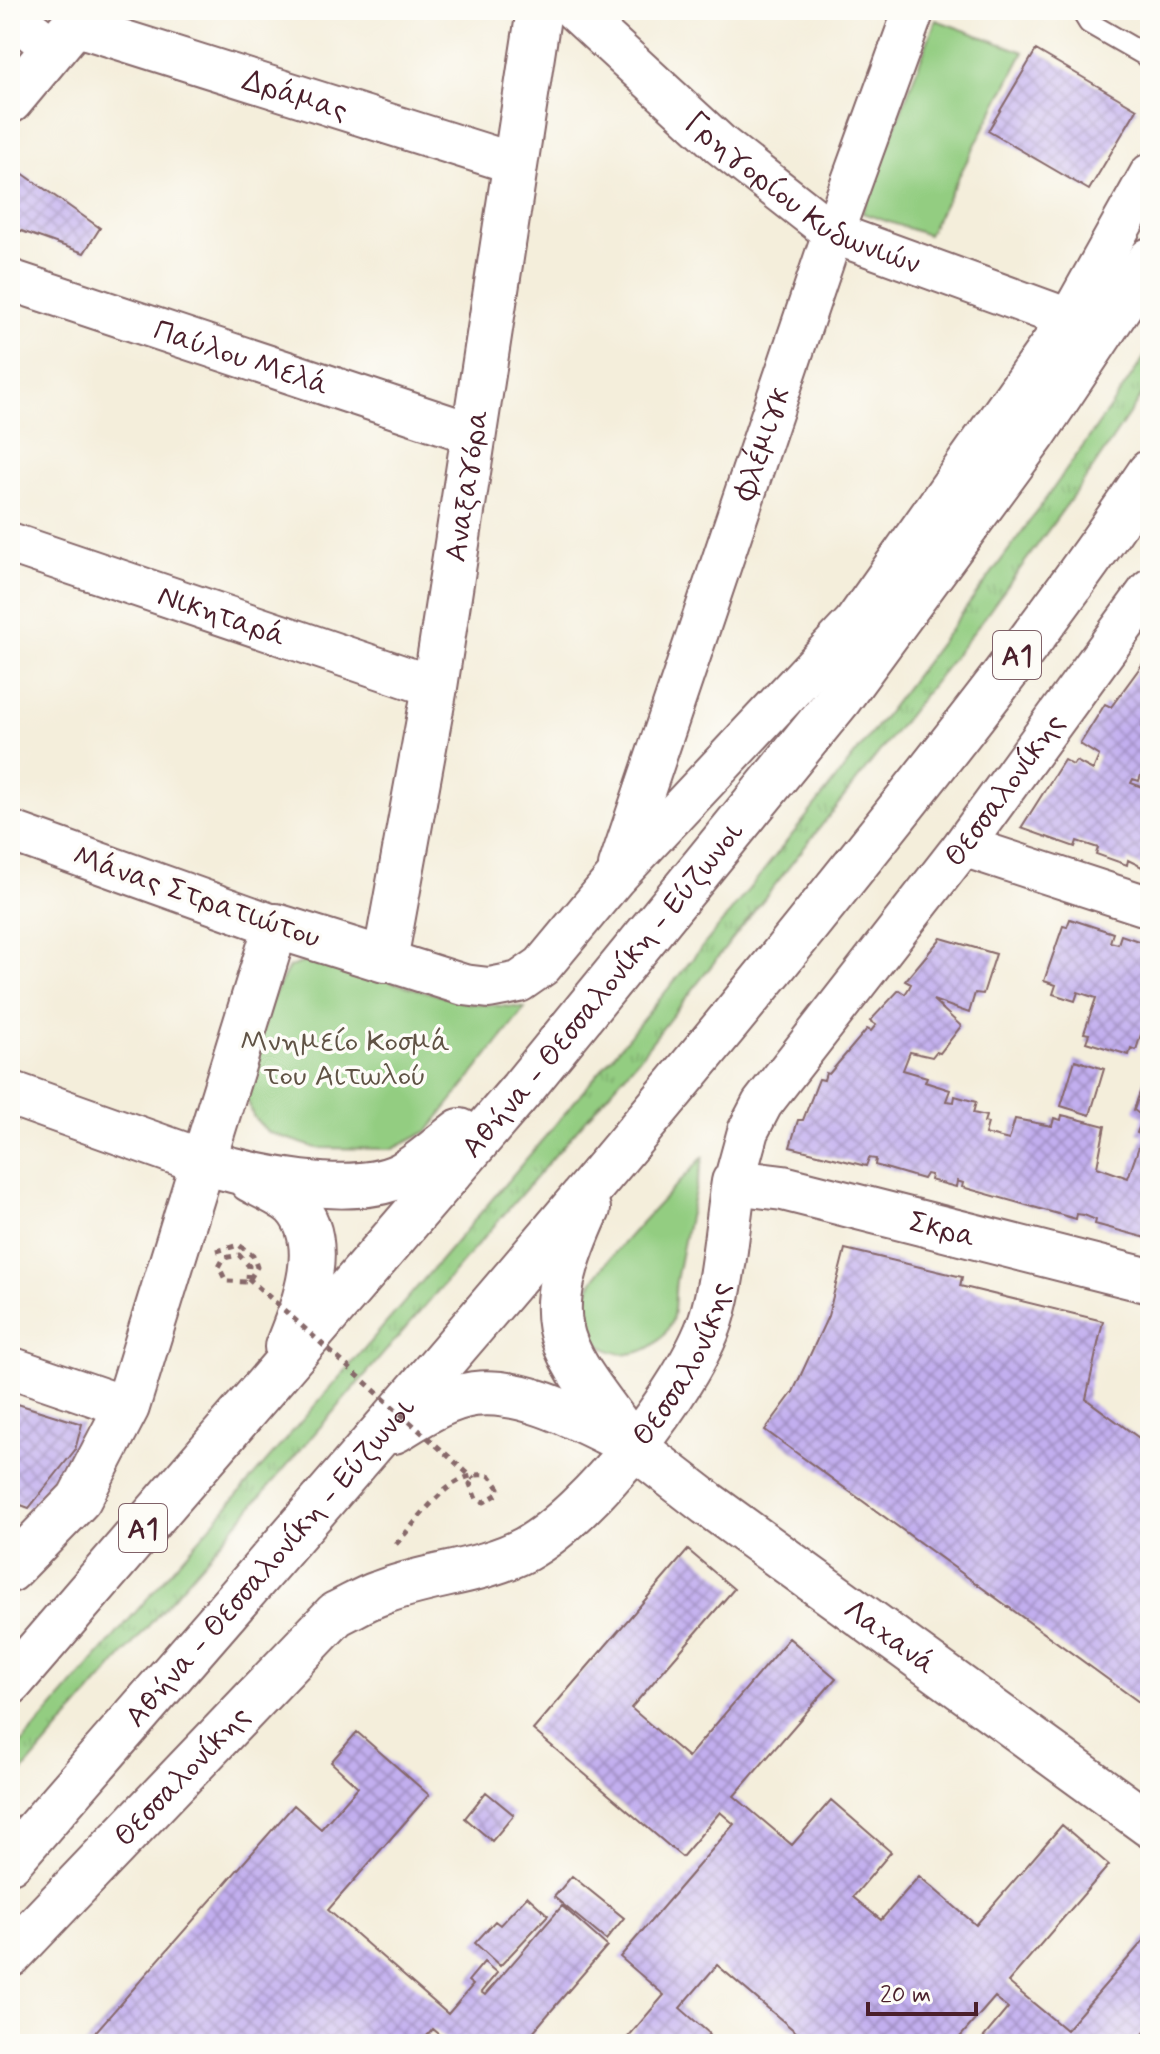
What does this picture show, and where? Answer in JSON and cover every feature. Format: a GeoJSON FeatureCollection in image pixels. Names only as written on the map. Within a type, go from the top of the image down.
{"type":"FeatureCollection","features":[{"type":"Feature","properties":{"kind":"main road","name":"Αναξαγόρα"},"geometry":{"type":"LineString","coordinates":[[385,960],[435,687],[539,10]]}},
{"type":"Feature","properties":{"kind":"main road"},"geometry":{"type":"LineString","coordinates":[[10,101],[72,28]]}},
{"type":"Feature","properties":{"kind":"main road","name":"Αθήνα - Θεσσαλονίκη - Εύζωνοι"},"geometry":{"type":"LineString","coordinates":[[10,1683],[522,1089],[909,608],[1034,434],[1150,260]]}},
{"type":"Feature","properties":{"kind":"main road","name":"Αθήνα - Θεσσαλονίκη - Εύζωνοι"},"geometry":{"type":"LineString","coordinates":[[10,1861],[606,1170],[879,835],[1021,651],[1150,472]]}},
{"type":"Feature","properties":{"kind":"main road"},"geometry":{"type":"LineString","coordinates":[[10,1570],[79,1499],[127,1407],[276,926]]}},
{"type":"Feature","properties":{"kind":"main road","name":"Μάνας Στρατιώτου"},"geometry":{"type":"LineString","coordinates":[[276,926],[385,960]]}},
{"type":"Feature","properties":{"kind":"main road"},"geometry":{"type":"LineString","coordinates":[[10,1093],[242,1174],[293,1182],[336,1184],[398,1177],[522,1089]]}},
{"type":"Feature","properties":{"kind":"main road"},"geometry":{"type":"LineString","coordinates":[[606,1170],[570,1250],[559,1285],[557,1316],[563,1344],[633,1446]]}},
{"type":"Feature","properties":{"kind":"main road"},"geometry":{"type":"LineString","coordinates":[[242,1174],[294,1206],[306,1231],[313,1269],[306,1298],[276,1374]]}},
{"type":"Feature","properties":{"kind":"main road","name":"Σκρα"},"geometry":{"type":"LineString","coordinates":[[734,1182],[783,1188],[1150,1281]]}},
{"type":"Feature","properties":{"kind":"main road","name":"Θεσσαλονίκης"},"geometry":{"type":"LineString","coordinates":[[10,1955],[336,1614],[382,1592],[471,1569],[524,1550],[560,1527],[633,1446],[675,1393],[712,1318],[734,1182]]}},
{"type":"Feature","properties":{"kind":"main road"},"geometry":{"type":"LineString","coordinates":[[359,1457],[390,1433],[440,1404],[474,1394],[537,1403],[633,1446]]}},
{"type":"Feature","properties":{"kind":"main road","name":"Λαχανά"},"geometry":{"type":"LineString","coordinates":[[633,1446],[708,1504],[1150,1825]]}},
{"type":"Feature","properties":{"kind":"street","name":"Γρηγορίου Κυδωνιών"},"geometry":{"type":"LineString","coordinates":[[574,10],[722,146],[833,233],[1069,319]]}},
{"type":"Feature","properties":{"kind":"street","name":"Φλέμιγκ"},"geometry":{"type":"LineString","coordinates":[[615,878],[833,233],[914,10]]}},
{"type":"Feature","properties":{"kind":"street","name":"Δράμας"},"geometry":{"type":"LineString","coordinates":[[10,14],[72,28],[516,164]]}},
{"type":"Feature","properties":{"kind":"street"},"geometry":{"type":"LineString","coordinates":[[385,960],[464,985],[489,988],[519,982],[542,966],[615,878],[854,623],[1069,319],[1150,174]]}},
{"type":"Feature","properties":{"kind":"street","name":"Παύλου Μελά"},"geometry":{"type":"LineString","coordinates":[[10,280],[474,434]]}},
{"type":"Feature","properties":{"kind":"street","name":"Νικηταρά"},"geometry":{"type":"LineString","coordinates":[[10,543],[435,687]]}},
{"type":"Feature","properties":{"kind":"street","name":"Θεσσαλονίκης"},"geometry":{"type":"LineString","coordinates":[[734,1182],[748,1131],[762,1104],[963,846],[1146,602]]}},
{"type":"Feature","properties":{"kind":"street","name":"Μάνας Στρατιώτου"},"geometry":{"type":"LineString","coordinates":[[10,831],[276,926]]}},
{"type":"Feature","properties":{"kind":"street"},"geometry":{"type":"LineString","coordinates":[[963,846],[1150,907]]}},
{"type":"Feature","properties":{"kind":"street"},"geometry":{"type":"LineString","coordinates":[[10,1367],[127,1407]]}},
{"type":"Feature","properties":{"kind":"lane"},"geometry":{"type":"LineString","coordinates":[[1081,10],[1089,23],[1150,58]]}},
{"type":"Feature","properties":{"kind":"path"},"geometry":{"type":"LineString","coordinates":[[248,1280],[226,1281],[219,1267],[224,1258],[239,1255],[245,1259],[248,1280],[474,1479],[470,1484],[476,1499],[484,1502],[498,1494],[499,1488],[490,1476],[471,1473],[455,1482],[384,1556],[382,1592]]}},
{"type":"Feature","properties":{"kind":"green space"},"geometry":{"type":"Polygon","coordinates":[[[936,20],[1024,52],[928,235],[862,213],[936,20]]]}},
{"type":"Feature","properties":{"kind":"green space"},"geometry":{"type":"Polygon","coordinates":[[[1150,349],[1150,383],[1089,474],[982,621],[639,1058],[10,1786],[10,1757],[455,1243],[744,895],[884,717],[1020,535],[1150,349]]]}},
{"type":"Feature","properties":{"kind":"green space","name":"Μνημείο Κοσμά του Αιτωλού"},"geometry":{"type":"Polygon","coordinates":[[[311,960],[468,1003],[525,1008],[428,1131],[393,1149],[316,1148],[267,1132],[253,1116],[244,1090],[272,999],[289,967],[311,960]]]}},
{"type":"Feature","properties":{"kind":"green space"},"geometry":{"type":"Polygon","coordinates":[[[704,1156],[679,1265],[671,1323],[659,1340],[644,1350],[628,1354],[612,1351],[598,1343],[589,1330],[585,1312],[589,1289],[623,1243],[704,1156]]]}},
{"type":"Feature","properties":{"kind":"building"},"geometry":{"type":"Polygon","coordinates":[[[1036,50],[1137,109],[1089,190],[988,131],[1036,50]]]}},
{"type":"Feature","properties":{"kind":"building"},"geometry":{"type":"Polygon","coordinates":[[[22,173],[100,228],[84,253],[10,227],[10,187],[22,173]]]}},
{"type":"Feature","properties":{"kind":"building"},"geometry":{"type":"Polygon","coordinates":[[[1147,658],[1150,725],[1143,723],[1142,728],[1147,730],[1145,737],[1150,738],[1150,774],[1142,772],[1139,781],[1133,779],[1131,783],[1150,790],[1150,871],[1128,860],[1127,865],[1096,854],[1098,848],[1077,841],[1075,847],[1021,828],[1064,760],[1073,765],[1076,761],[1093,770],[1099,756],[1080,744],[1105,704],[1111,707],[1147,658]]]}},
{"type":"Feature","properties":{"kind":"building"},"geometry":{"type":"Polygon","coordinates":[[[1070,919],[1113,933],[1110,942],[1118,944],[1121,935],[1150,945],[1150,1006],[1136,1050],[1131,1048],[1129,1055],[1086,1042],[1089,1034],[1084,1033],[1096,998],[1078,992],[1075,1001],[1053,994],[1056,985],[1044,981],[1063,926],[1067,927],[1070,919]]]}},
{"type":"Feature","properties":{"kind":"building"},"geometry":{"type":"Polygon","coordinates":[[[941,938],[996,954],[983,994],[975,993],[969,1013],[933,1000],[961,1026],[940,1053],[936,1052],[932,1057],[910,1052],[903,1070],[927,1077],[925,1082],[950,1090],[946,1101],[954,1102],[955,1096],[976,1102],[973,1113],[986,1116],[984,1122],[988,1123],[985,1134],[1009,1140],[1015,1119],[1052,1126],[1054,1118],[1061,1120],[1062,1115],[1105,1126],[1097,1167],[1128,1178],[1143,1135],[1137,1133],[1143,1117],[1134,1110],[1150,1062],[1150,1239],[1095,1224],[1096,1220],[1084,1215],[1077,1214],[1076,1219],[962,1187],[963,1183],[957,1181],[956,1187],[930,1180],[931,1175],[926,1174],[923,1179],[875,1165],[876,1159],[869,1158],[866,1166],[790,1147],[798,1120],[803,1120],[819,1079],[824,1080],[826,1073],[829,1074],[867,1029],[871,1031],[876,1025],[870,1021],[899,990],[905,994],[911,984],[905,981],[941,938]]]}},
{"type":"Feature","properties":{"kind":"building"},"geometry":{"type":"Polygon","coordinates":[[[1075,1060],[1104,1069],[1090,1115],[1061,1106],[1075,1060]]]}},
{"type":"Feature","properties":{"kind":"building"},"geometry":{"type":"Polygon","coordinates":[[[845,1249],[962,1277],[960,1286],[1103,1321],[1086,1399],[1150,1446],[1150,1710],[765,1430],[793,1392],[828,1316],[845,1249]]]}},
{"type":"Feature","properties":{"kind":"building"},"geometry":{"type":"Polygon","coordinates":[[[11,1402],[82,1424],[75,1450],[29,1508],[10,1501],[11,1402]]]}},
{"type":"Feature","properties":{"kind":"building"},"geometry":{"type":"Polygon","coordinates":[[[688,1550],[734,1589],[631,1708],[688,1757],[789,1638],[836,1678],[734,1796],[792,1845],[831,1800],[891,1852],[853,1897],[881,1920],[919,1876],[976,1925],[1062,1825],[1109,1865],[1008,1982],[1066,2030],[1150,1933],[1150,2026],[1135,2044],[978,2044],[1008,2008],[995,1997],[954,2044],[810,2044],[717,1965],[680,2008],[710,2034],[701,2044],[622,2044],[664,1995],[620,1957],[734,1824],[720,1812],[682,1857],[533,1730],[688,1550]]]}},
{"type":"Feature","properties":{"kind":"building"},"geometry":{"type":"Polygon","coordinates":[[[357,1732],[429,1795],[328,1910],[448,2014],[473,1985],[468,1981],[484,1962],[497,1973],[481,1992],[485,1995],[562,1906],[607,1946],[532,2033],[545,2044],[451,2044],[433,2029],[420,2044],[85,2044],[294,1805],[321,1829],[358,1787],[331,1762],[357,1732]]]}},
{"type":"Feature","properties":{"kind":"building"},"geometry":{"type":"Polygon","coordinates":[[[486,1792],[514,1815],[492,1841],[465,1818],[486,1792]]]}},
{"type":"Feature","properties":{"kind":"building"},"geometry":{"type":"Polygon","coordinates":[[[572,1876],[624,1918],[606,1940],[554,1897],[572,1876]]]}},
{"type":"Feature","properties":{"kind":"building"},"geometry":{"type":"Polygon","coordinates":[[[527,1896],[548,1915],[500,1966],[475,1943],[495,1921],[500,1925],[527,1896]]]}}]}
